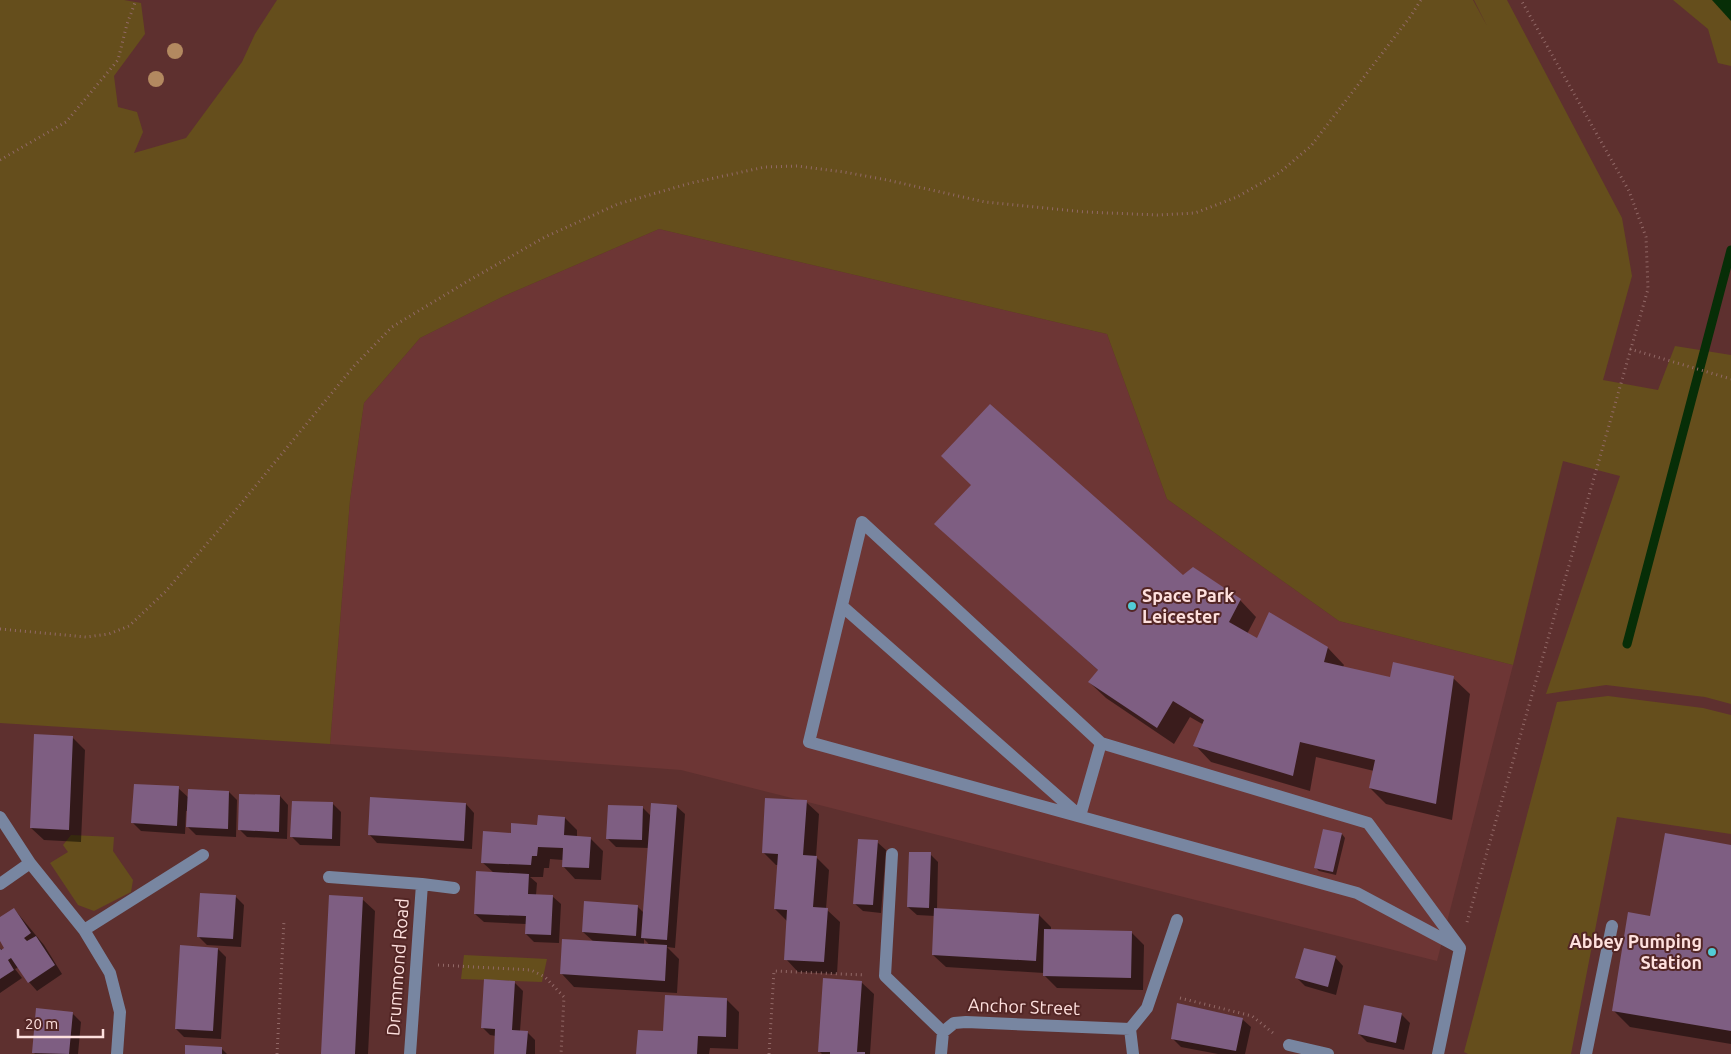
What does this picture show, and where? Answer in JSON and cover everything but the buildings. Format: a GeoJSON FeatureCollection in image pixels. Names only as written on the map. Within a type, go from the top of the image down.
{"type":"FeatureCollection","features":[{"type":"Feature","properties":{"kind":"street"},"geometry":{"type":"LineString","coordinates":[[1438,1054],[1460,948],[1368,823],[1101,743],[862,522],[809,742],[1357,893],[1460,948]]}},
{"type":"Feature","properties":{"kind":"street"},"geometry":{"type":"LineString","coordinates":[[842,606],[1080,816]]}},
{"type":"Feature","properties":{"kind":"street"},"geometry":{"type":"LineString","coordinates":[[1080,816],[1101,743]]}},
{"type":"Feature","properties":{"kind":"street"},"geometry":{"type":"LineString","coordinates":[[0,817],[30,863],[84,930],[110,973],[120,1012],[118,1054]]}},
{"type":"Feature","properties":{"kind":"street"},"geometry":{"type":"LineString","coordinates":[[892,854],[885,976],[942,1032],[940,1054]]}},
{"type":"Feature","properties":{"kind":"street"},"geometry":{"type":"LineString","coordinates":[[84,930],[203,855]]}},
{"type":"Feature","properties":{"kind":"street"},"geometry":{"type":"LineString","coordinates":[[0,884],[30,863]]}},
{"type":"Feature","properties":{"kind":"street","name":"Drummond Road"},"geometry":{"type":"LineString","coordinates":[[329,877],[422,884],[410,1054]]}},
{"type":"Feature","properties":{"kind":"street"},"geometry":{"type":"LineString","coordinates":[[422,884],[454,888]]}},
{"type":"Feature","properties":{"kind":"street"},"geometry":{"type":"LineString","coordinates":[[1133,1054],[1130,1029],[1147,1008],[1177,920]]}},
{"type":"Feature","properties":{"kind":"street"},"geometry":{"type":"LineString","coordinates":[[1586,1054],[1612,926]]}},
{"type":"Feature","properties":{"kind":"street","name":"Anchor Street"},"geometry":{"type":"LineString","coordinates":[[942,1032],[954,1023],[966,1022],[1130,1029]]}},
{"type":"Feature","properties":{"kind":"street"},"geometry":{"type":"LineString","coordinates":[[1289,1045],[1328,1054]]}},
{"type":"Feature","properties":{"kind":"path"},"geometry":{"type":"LineString","coordinates":[[0,160],[66,122],[118,60],[127,24],[136,0]]}},
{"type":"Feature","properties":{"kind":"path"},"geometry":{"type":"LineString","coordinates":[[0,629],[86,637],[109,634],[129,626],[165,592],[230,517],[354,366],[392,327],[545,237],[618,204],[691,183],[765,167],[797,166],[887,180],[985,202],[1086,212],[1157,215],[1195,213],[1237,198],[1279,173],[1311,146],[1410,17],[1420,0]]}},
{"type":"Feature","properties":{"kind":"path"},"geometry":{"type":"LineString","coordinates":[[1460,948],[1648,289],[1646,236],[1629,191],[1521,0]]}},
{"type":"Feature","properties":{"kind":"path"},"geometry":{"type":"LineString","coordinates":[[1630,349],[1729,378]]}},
{"type":"Feature","properties":{"kind":"path"},"geometry":{"type":"LineString","coordinates":[[277,1054],[284,921]]}},
{"type":"Feature","properties":{"kind":"path"},"geometry":{"type":"LineString","coordinates":[[416,964],[531,970],[545,977],[564,997],[561,1054]]}},
{"type":"Feature","properties":{"kind":"path"},"geometry":{"type":"LineString","coordinates":[[769,1054],[774,971],[885,976]]}},
{"type":"Feature","properties":{"kind":"path"},"geometry":{"type":"LineString","coordinates":[[1180,998],[1252,1016],[1289,1045]]}},
{"type":"Feature","properties":{"kind":"shaded area"},"geometry":{"type":"Polygon","coordinates":[[[0,0],[124,0],[141,3],[145,34],[114,76],[118,107],[137,112],[143,132],[134,153],[186,138],[242,62],[255,34],[277,0],[1473,0],[1487,26],[1474,0],[1507,0],[1622,218],[1632,276],[1603,380],[1658,390],[1675,346],[1731,355],[1731,704],[1705,697],[1606,685],[1546,694],[1620,476],[1563,461],[1513,665],[1339,621],[1167,499],[1107,334],[659,229],[504,296],[420,338],[364,403],[350,500],[330,744],[0,723],[0,0]]]}},
{"type":"Feature","properties":{"kind":"shaded area"},"geometry":{"type":"Polygon","coordinates":[[[1673,0],[1731,0],[1731,66],[1718,63],[1708,29],[1673,0]]]}},
{"type":"Feature","properties":{"kind":"shaded area"},"geometry":{"type":"Polygon","coordinates":[[[1712,0],[1731,0],[1731,21],[1712,0]]]}},
{"type":"Feature","properties":{"kind":"shaded area","name":"Space Park Leicester"},"geometry":{"type":"Polygon","coordinates":[[[659,229],[1107,334],[1167,499],[1339,621],[1513,665],[1437,961],[681,770],[330,744],[350,500],[364,403],[420,338],[504,296],[659,229]]]}},
{"type":"Feature","properties":{"kind":"shaded area"},"geometry":{"type":"Polygon","coordinates":[[[1608,696],[1703,708],[1731,715],[1731,834],[1617,817],[1571,1054],[1468,1054],[1464,1052],[1557,702],[1608,696]]]}},
{"type":"Feature","properties":{"kind":"shaded area"},"geometry":{"type":"Polygon","coordinates":[[[71,835],[114,837],[113,851],[133,880],[131,892],[94,911],[78,905],[50,863],[68,852],[63,845],[71,835]]]}},
{"type":"Feature","properties":{"kind":"shaded area"},"geometry":{"type":"Polygon","coordinates":[[[464,955],[547,959],[542,982],[461,979],[464,955]]]}},
{"type":"Feature","properties":{"kind":"waterway"},"geometry":{"type":"LineString","coordinates":[[1627,644],[1731,250]]}},
{"type":"Feature","properties":{"kind":"place","name":"Space Park Leicester"},"geometry":{"type":"Point","coordinates":[1132,606]}},
{"type":"Feature","properties":{"kind":"place","name":"Abbey Pumping Station"},"geometry":{"type":"Point","coordinates":[1712,952]}}]}
